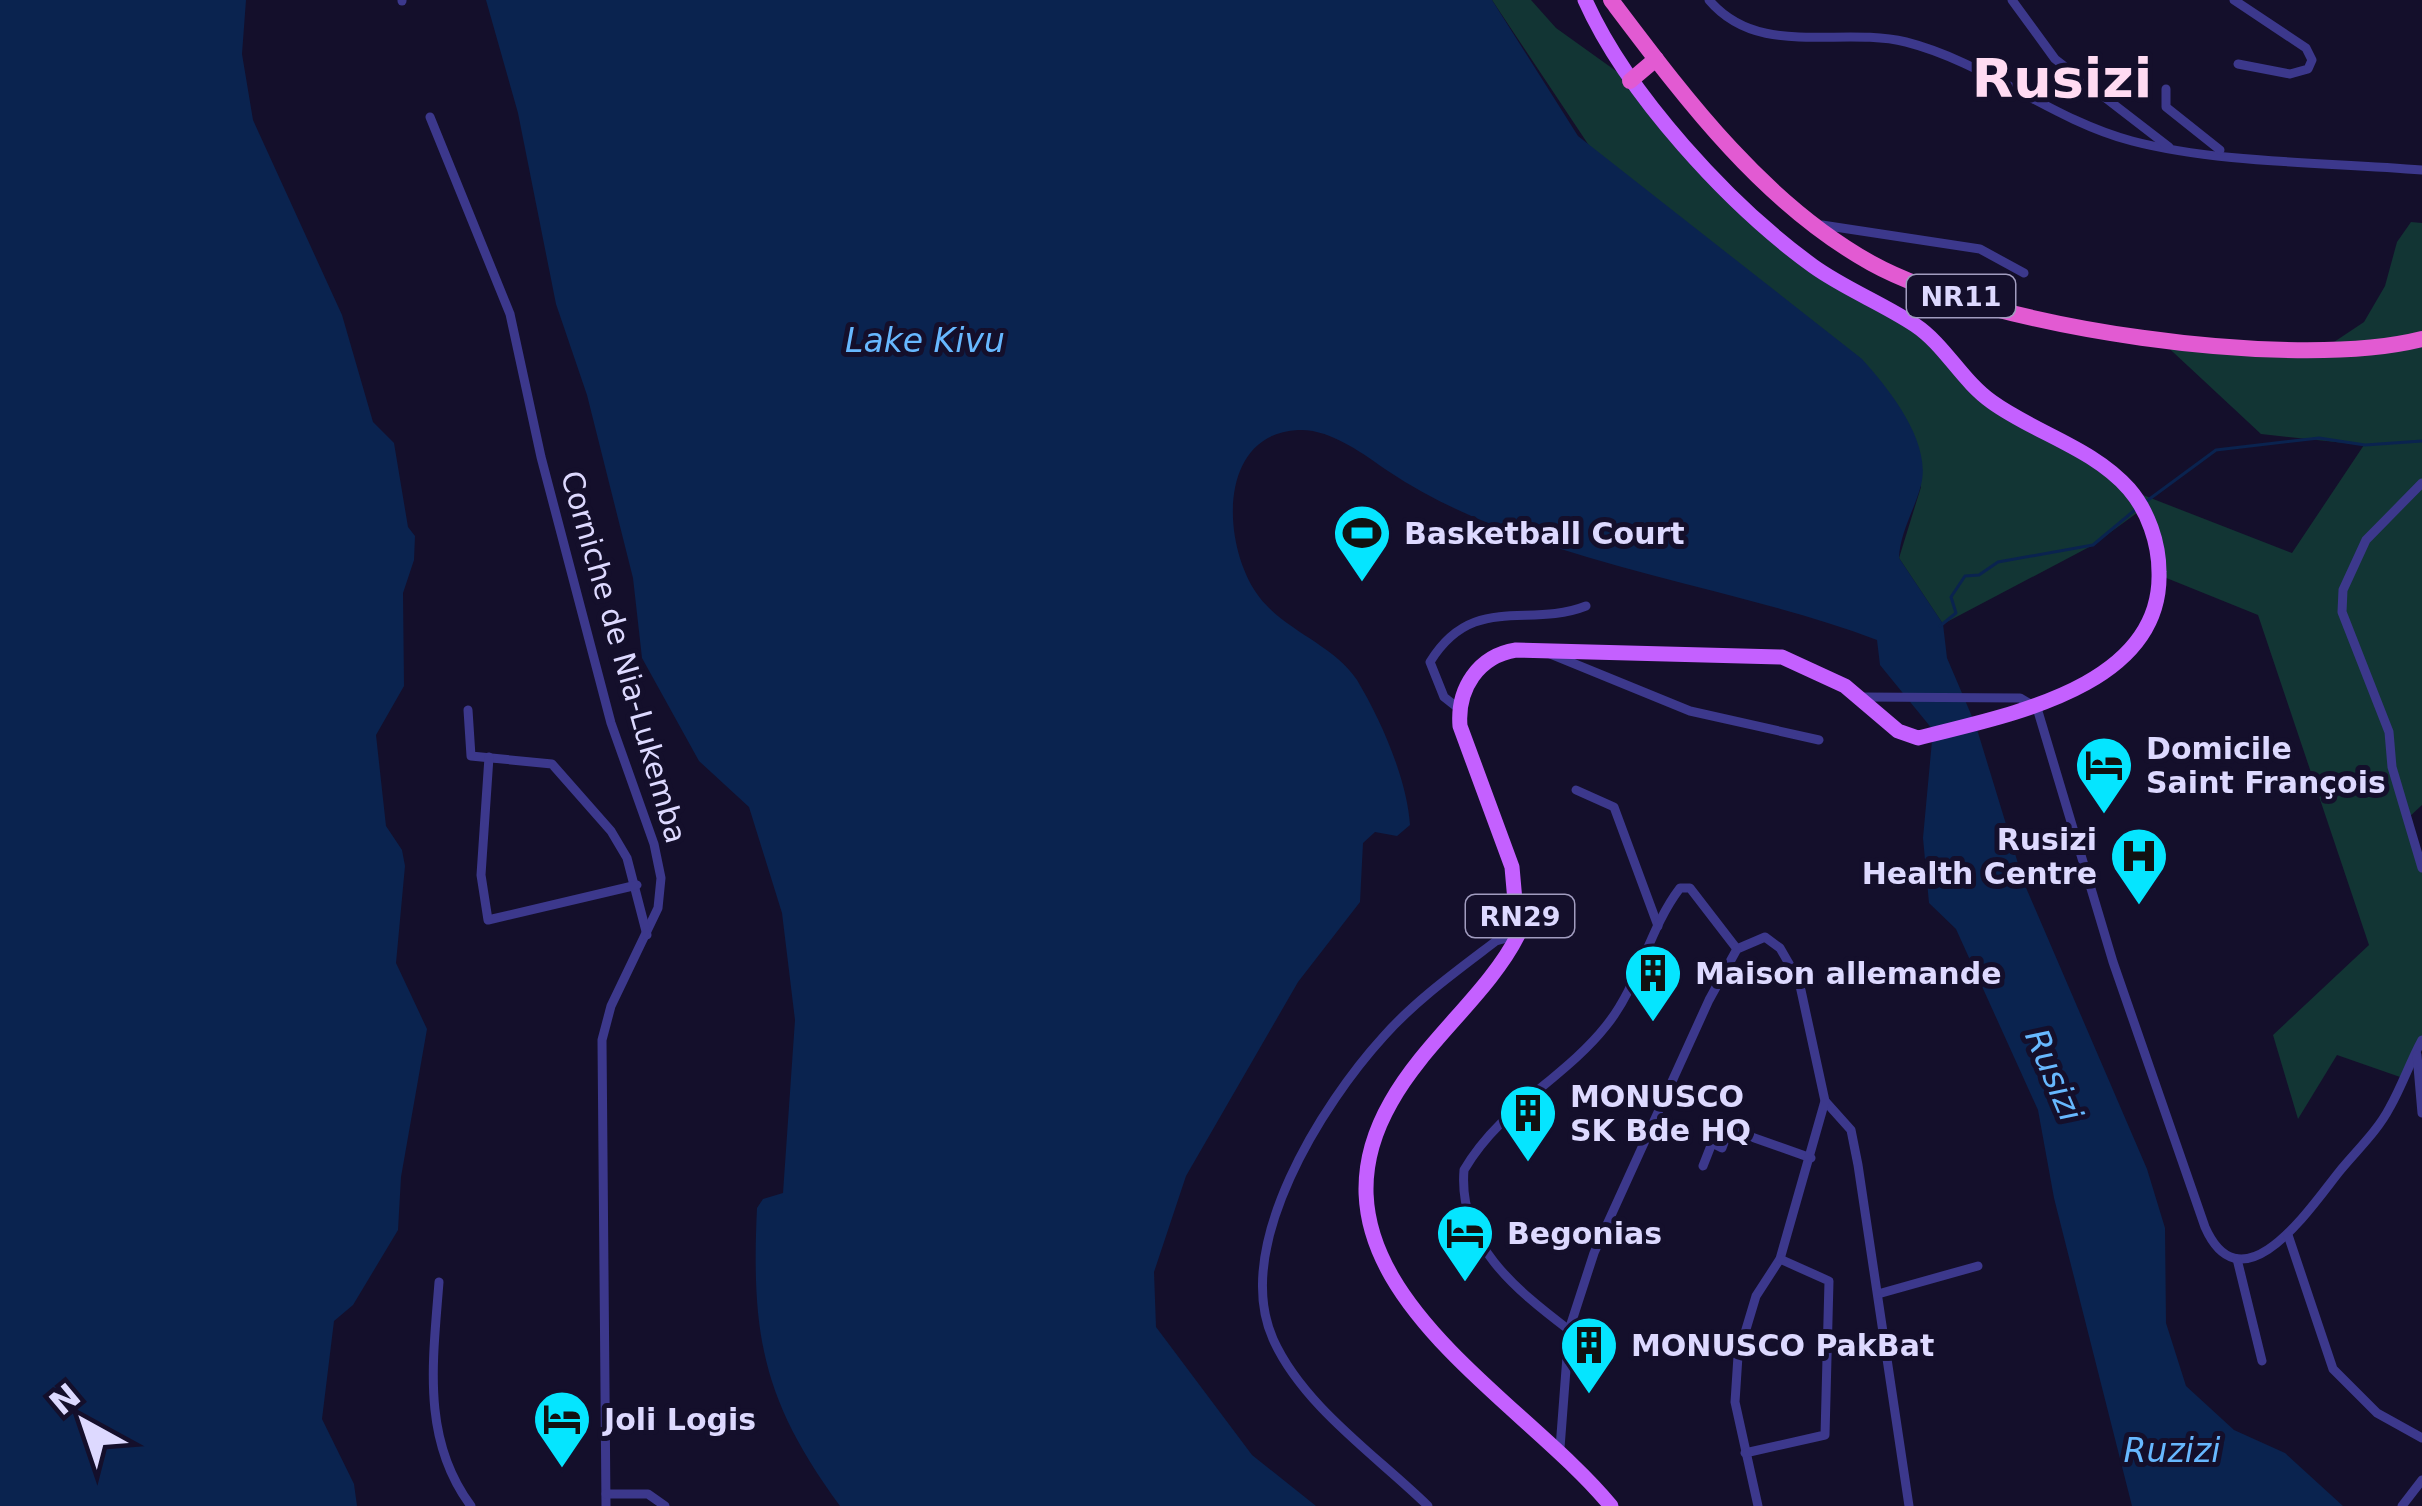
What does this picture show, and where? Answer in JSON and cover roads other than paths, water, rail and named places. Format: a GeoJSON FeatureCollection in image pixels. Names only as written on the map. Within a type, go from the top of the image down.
{"type":"FeatureCollection","features":[{"type":"Feature","properties":{"kind":"highway","name":"NR11"},"geometry":{"type":"LineString","coordinates":[[1611,0],[1735,155],[1816,225],[1873,264],[2014,314],[2240,348],[2386,348],[2422,339]]}},
{"type":"Feature","properties":{"kind":"highway"},"geometry":{"type":"LineString","coordinates":[[1630,82],[1656,59]]}},
{"type":"Feature","properties":{"kind":"main road"},"geometry":{"type":"LineString","coordinates":[[1458,707],[1467,682],[1503,652],[1782,656],[1862,697],[1898,731],[1918,738],[2037,708],[2100,673],[2139,636],[2152,613],[2159,553],[2130,490],[2097,461],[1986,398],[1916,326],[1812,265],[1706,167],[1630,82],[1585,0]]}},
{"type":"Feature","properties":{"kind":"main road","name":"RN29"},"geometry":{"type":"LineString","coordinates":[[1458,707],[1460,726],[1512,867],[1518,935],[1499,965],[1431,1041],[1389,1105],[1369,1158],[1368,1216],[1380,1261],[1414,1311],[1560,1448],[1611,1506]]}},
{"type":"Feature","properties":{"kind":"street"},"geometry":{"type":"LineString","coordinates":[[1709,0],[1742,29],[1764,35],[1885,38],[1926,47],[2092,127],[2169,147],[2422,170]]}},
{"type":"Feature","properties":{"kind":"street"},"geometry":{"type":"LineString","coordinates":[[2012,0],[2055,59],[2169,147]]}},
{"type":"Feature","properties":{"kind":"street"},"geometry":{"type":"LineString","coordinates":[[2234,0],[2306,48],[2312,60],[2308,69],[2290,74],[2238,64]]}},
{"type":"Feature","properties":{"kind":"street"},"geometry":{"type":"LineString","coordinates":[[2166,89],[2166,107],[2224,153]]}},
{"type":"Feature","properties":{"kind":"street","name":"Corniche de Nia-Lukemba"},"geometry":{"type":"LineString","coordinates":[[430,117],[510,314],[541,457],[611,723],[654,844],[661,878],[648,937],[615,996],[602,1040],[606,1500]]}},
{"type":"Feature","properties":{"kind":"street"},"geometry":{"type":"LineString","coordinates":[[1816,225],[1980,249],[2024,273]]}},
{"type":"Feature","properties":{"kind":"street"},"geometry":{"type":"LineString","coordinates":[[2422,483],[2366,540],[2351,565],[2342,612],[2389,732],[2392,766],[2422,868]]}},
{"type":"Feature","properties":{"kind":"street"},"geometry":{"type":"LineString","coordinates":[[1458,707],[1444,697],[1430,662],[1454,637],[1492,614],[1586,606]]}},
{"type":"Feature","properties":{"kind":"street"},"geometry":{"type":"LineString","coordinates":[[1544,650],[1641,695],[1819,740]]}},
{"type":"Feature","properties":{"kind":"street"},"geometry":{"type":"LineString","coordinates":[[1862,697],[2005,697],[2028,700],[2037,708],[2113,962],[2205,1227],[2215,1245],[2237,1259],[2262,1361]]}},
{"type":"Feature","properties":{"kind":"street"},"geometry":{"type":"LineString","coordinates":[[468,710],[467,749],[475,758],[546,761],[561,770],[611,831],[637,885],[648,937]]}},
{"type":"Feature","properties":{"kind":"street"},"geometry":{"type":"LineString","coordinates":[[489,757],[481,875],[488,920],[637,885]]}},
{"type":"Feature","properties":{"kind":"street"},"geometry":{"type":"LineString","coordinates":[[1576,790],[1614,807],[1658,926]]}},
{"type":"Feature","properties":{"kind":"street"},"geometry":{"type":"LineString","coordinates":[[1569,1330],[1484,1250],[1466,1216],[1464,1169],[1532,1090],[1601,1032],[1637,979],[1676,892],[1690,888],[1737,949]]}},
{"type":"Feature","properties":{"kind":"street"},"geometry":{"type":"LineString","coordinates":[[1428,1506],[1310,1394],[1274,1342],[1261,1293],[1269,1230],[1334,1104],[1386,1034],[1496,941],[1518,935]]}},
{"type":"Feature","properties":{"kind":"street"},"geometry":{"type":"LineString","coordinates":[[1560,1448],[1569,1330],[1594,1253],[1737,949],[1765,937],[1789,962],[1799,981],[1825,1101],[1780,1259],[1756,1296],[1738,1356],[1736,1402],[1758,1506]]}},
{"type":"Feature","properties":{"kind":"street"},"geometry":{"type":"LineString","coordinates":[[2237,1259],[2278,1245],[2288,1235],[2389,1111],[2420,1045]]}},
{"type":"Feature","properties":{"kind":"street"},"geometry":{"type":"LineString","coordinates":[[2420,1045],[2422,1113]]}},
{"type":"Feature","properties":{"kind":"street"},"geometry":{"type":"LineString","coordinates":[[1825,1101],[1851,1130],[1909,1506]]}},
{"type":"Feature","properties":{"kind":"street"},"geometry":{"type":"LineString","coordinates":[[1703,1166],[1712,1143],[1722,1148],[1730,1129],[1811,1159]]}},
{"type":"Feature","properties":{"kind":"street"},"geometry":{"type":"LineString","coordinates":[[2288,1235],[2333,1369],[2377,1413],[2422,1438]]}},
{"type":"Feature","properties":{"kind":"street"},"geometry":{"type":"LineString","coordinates":[[1745,1453],[1825,1435],[1829,1281],[1780,1259]]}},
{"type":"Feature","properties":{"kind":"street"},"geometry":{"type":"LineString","coordinates":[[1878,1294],[1978,1266]]}},
{"type":"Feature","properties":{"kind":"street"},"geometry":{"type":"LineString","coordinates":[[439,1282],[434,1429],[450,1474],[471,1506]]}},
{"type":"Feature","properties":{"kind":"street"},"geometry":{"type":"LineString","coordinates":[[2402,1506],[2422,1480]]}},
{"type":"Feature","properties":{"kind":"street"},"geometry":{"type":"LineString","coordinates":[[606,1500],[648,1494],[665,1506]]}},
{"type":"Feature","properties":{"kind":"water"},"geometry":{"type":"Polygon","coordinates":[[[0,0],[246,0],[242,54],[253,120],[342,315],[373,422],[394,443],[408,527],[415,536],[414,560],[403,593],[404,686],[376,735],[386,826],[402,850],[405,866],[396,963],[427,1029],[401,1177],[398,1230],[353,1305],[334,1321],[322,1419],[354,1484],[357,1506],[0,1506],[0,0]]]}},
{"type":"Feature","properties":{"kind":"water","name":"Lake Kivu"},"geometry":{"type":"Polygon","coordinates":[[[486,0],[1492,0],[1578,136],[1862,359],[1906,417],[1923,468],[1899,558],[1943,624],[1947,658],[1976,726],[2024,883],[2147,1169],[2165,1228],[2166,1323],[2186,1386],[2234,1430],[2285,1453],[2343,1506],[2132,1506],[2054,1198],[2038,1110],[1956,929],[1929,903],[1923,838],[1933,730],[1880,665],[1877,640],[1501,528],[1442,502],[1334,438],[1298,430],[1271,436],[1252,451],[1239,472],[1233,525],[1238,552],[1247,577],[1271,610],[1336,657],[1357,680],[1391,750],[1410,825],[1397,836],[1375,832],[1363,843],[1360,902],[1298,982],[1186,1176],[1154,1272],[1156,1327],[1252,1455],[1316,1506],[840,1506],[778,1399],[760,1331],[757,1208],[763,1199],[783,1193],[795,1020],[782,913],[749,807],[699,761],[642,658],[633,578],[587,395],[556,304],[518,113],[486,0]]]}},
{"type":"Feature","properties":{"kind":"waterway"},"geometry":{"type":"LineString","coordinates":[[2144,503],[2216,450],[2319,438],[2365,445],[2422,441]]}},
{"type":"Feature","properties":{"kind":"waterway"},"geometry":{"type":"LineString","coordinates":[[1940,626],[1956,613],[1951,597],[1965,576],[1979,575],[1998,562],[2093,545],[2136,509]]}},
{"type":"Feature","properties":{"kind":"place","name":"Basketball Court"},"geometry":{"type":"Point","coordinates":[1362,584]}},
{"type":"Feature","properties":{"kind":"place","name":"Domicile Saint François"},"geometry":{"type":"Point","coordinates":[2104,816]}},
{"type":"Feature","properties":{"kind":"place","name":"Rusizi Health Centre"},"geometry":{"type":"Point","coordinates":[2139,907]}},
{"type":"Feature","properties":{"kind":"place","name":"Maison allemande"},"geometry":{"type":"Point","coordinates":[1653,1024]}},
{"type":"Feature","properties":{"kind":"place","name":"MONUSCO SK Bde HQ"},"geometry":{"type":"Point","coordinates":[1528,1164]}},
{"type":"Feature","properties":{"kind":"place","name":"Begonias"},"geometry":{"type":"Point","coordinates":[1465,1284]}},
{"type":"Feature","properties":{"kind":"place","name":"MONUSCO PakBat"},"geometry":{"type":"Point","coordinates":[1589,1396]}},
{"type":"Feature","properties":{"kind":"place","name":"Joli Logis"},"geometry":{"type":"Point","coordinates":[562,1470]}},
{"type":"Feature","properties":{"kind":"district","name":"Rusizi"},"geometry":{"type":"Point","coordinates":[2062,78]}},
{"type":"Feature","properties":{"kind":"water label","name":"Ruzizi"},"geometry":{"type":"Point","coordinates":[2172,1450]}}]}
